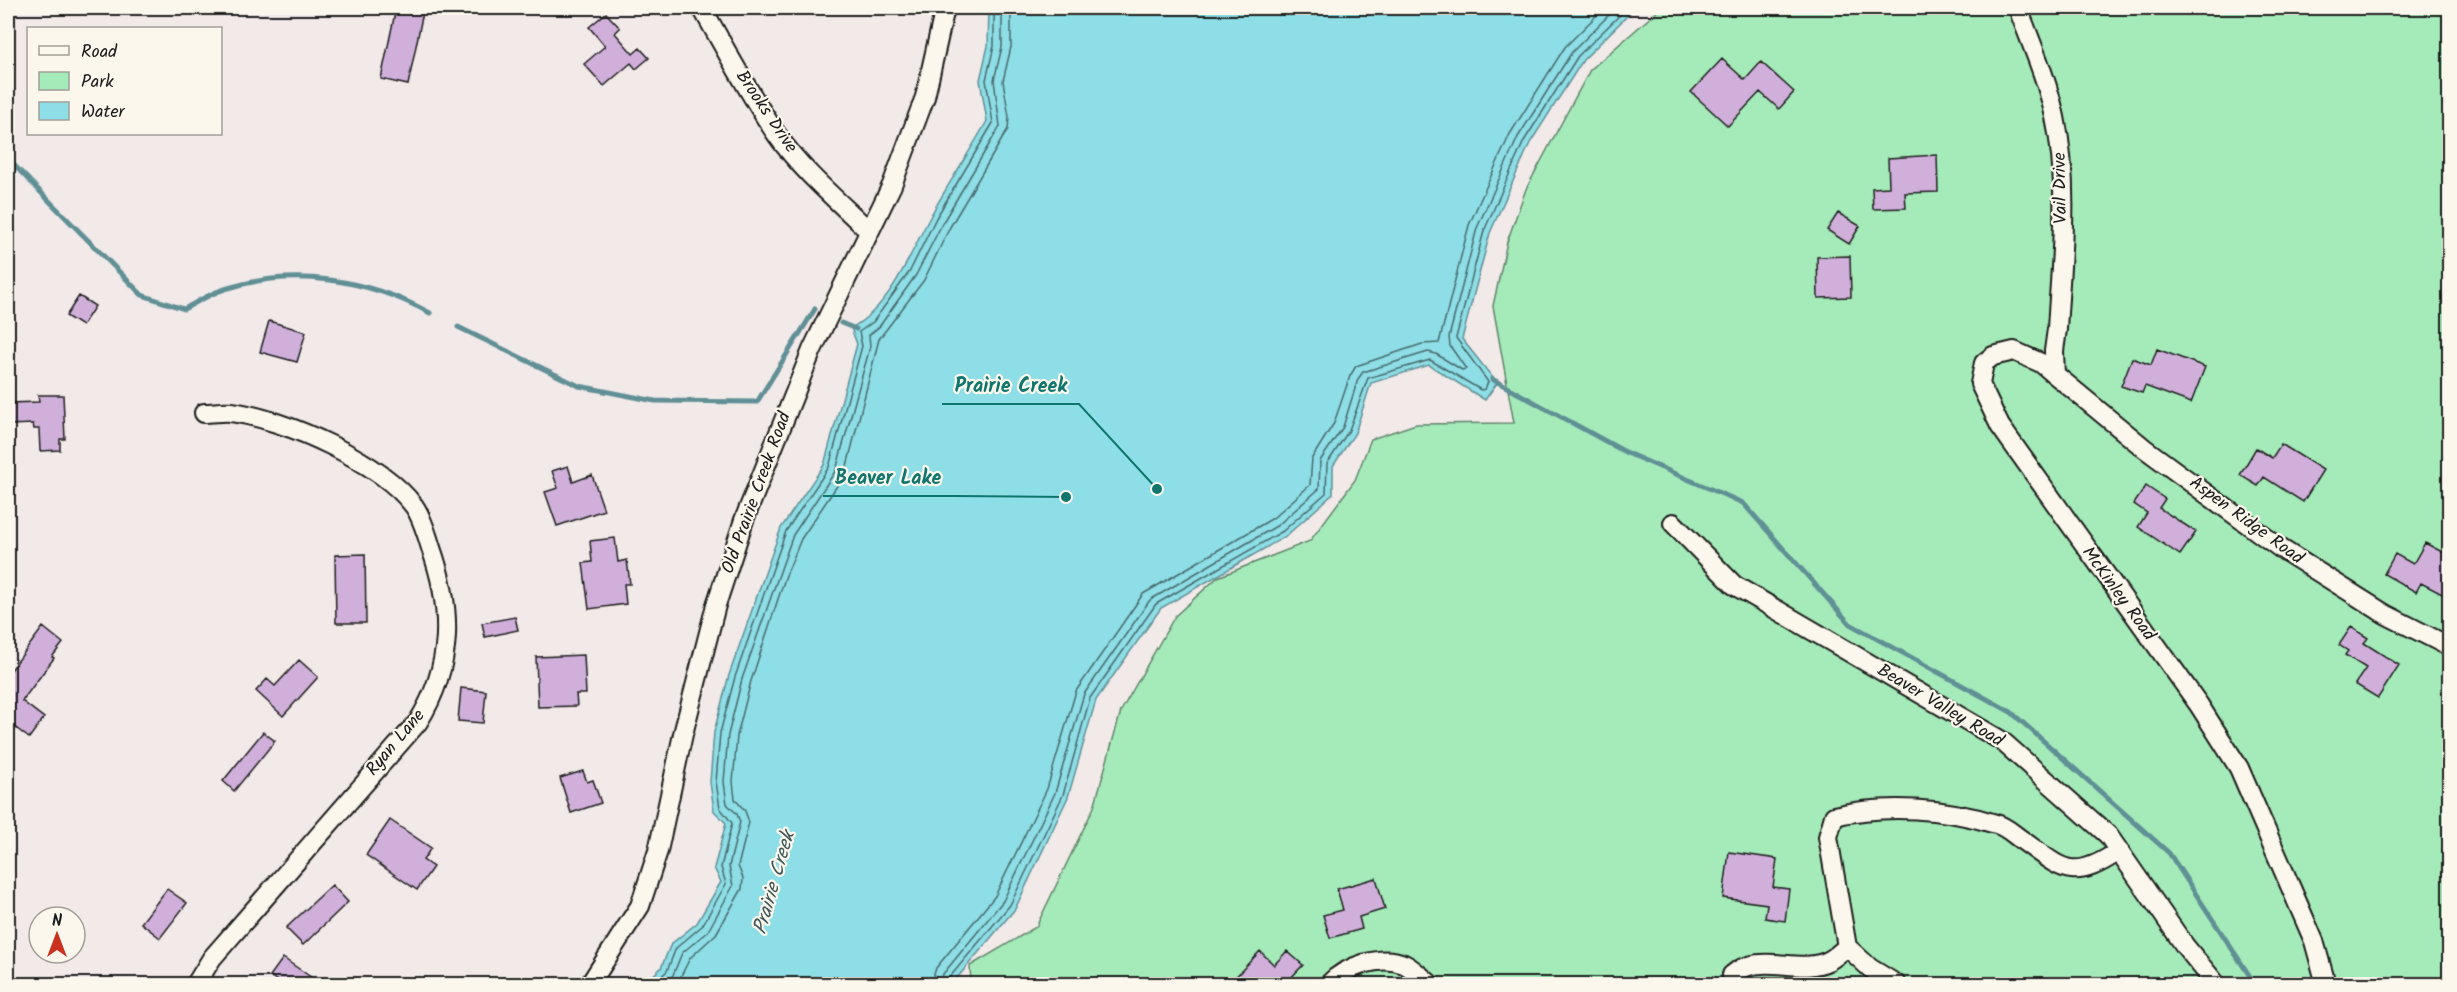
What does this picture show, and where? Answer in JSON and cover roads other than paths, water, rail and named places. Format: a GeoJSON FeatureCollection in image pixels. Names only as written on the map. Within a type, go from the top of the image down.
{"type":"FeatureCollection","features":[{"type":"Feature","properties":{"kind":"street","name":"Brooks Drive"},"geometry":{"type":"LineString","coordinates":[[702,8],[745,85],[778,136],[808,171],[869,231]]}},
{"type":"Feature","properties":{"kind":"street","name":"Old Prairie Creek Road"},"geometry":{"type":"LineString","coordinates":[[590,984],[640,906],[658,850],[678,754],[716,605],[744,520],[812,350],[892,185],[925,97],[945,8]]}},
{"type":"Feature","properties":{"kind":"street","name":"Vail Drive"},"geometry":{"type":"LineString","coordinates":[[2018,8],[2048,86],[2059,135],[2063,174],[2057,329],[2054,351],[2055,375]]}},
{"type":"Feature","properties":{"kind":"street","name":"McKinley Road"},"geometry":{"type":"LineString","coordinates":[[2055,375],[2041,363],[2014,351],[1993,356],[1984,363],[1980,384],[2000,426],[2199,705],[2239,768],[2314,940],[2326,984]]}},
{"type":"Feature","properties":{"kind":"street","name":"Aspen Ridge Road"},"geometry":{"type":"LineString","coordinates":[[2055,375],[2144,448],[2280,548],[2385,614],[2450,647]]}},
{"type":"Feature","properties":{"kind":"street","name":"Ryan Lane"},"geometry":{"type":"LineString","coordinates":[[195,984],[212,958],[418,722],[434,697],[443,667],[447,633],[445,599],[427,535],[415,507],[392,484],[367,464],[348,454],[281,426],[230,412],[204,413]]}},
{"type":"Feature","properties":{"kind":"street","name":"Beaver Valley Road"},"geometry":{"type":"LineString","coordinates":[[1673,523],[1734,585],[2002,741],[2108,835],[2185,946],[2216,984]]}},
{"type":"Feature","properties":{"kind":"street"},"geometry":{"type":"LineString","coordinates":[[1896,984],[1870,968],[1847,947],[1828,837],[1834,816],[1863,809],[1955,813],[1999,824],[2061,868],[2088,870],[2119,851]]}},
{"type":"Feature","properties":{"kind":"street"},"geometry":{"type":"LineString","coordinates":[[1732,984],[1732,975],[1742,967],[1783,963],[1808,965],[1827,962],[1847,947]]}},
{"type":"Feature","properties":{"kind":"street"},"geometry":{"type":"LineString","coordinates":[[1329,984],[1338,974],[1368,961],[1403,963],[1430,984]]}},
{"type":"Feature","properties":{"kind":"water"},"geometry":{"type":"Polygon","coordinates":[[[989,8],[1635,8],[1583,60],[1530,143],[1490,233],[1462,339],[1497,383],[1485,400],[1429,365],[1371,383],[1355,433],[1333,466],[1333,494],[1286,536],[1161,608],[1096,700],[1068,797],[1015,909],[952,984],[644,984],[661,968],[671,944],[697,923],[721,882],[714,868],[726,823],[714,811],[710,782],[714,732],[729,675],[781,528],[824,465],[857,344],[851,328],[877,307],[898,279],[937,205],[987,121],[980,80],[988,46],[989,8]]]}},
{"type":"Feature","properties":{"kind":"waterway"},"geometry":{"type":"LineString","coordinates":[[8,159],[142,295],[184,309],[209,295],[251,282],[303,278],[356,285],[406,301],[430,313]]}},
{"type":"Feature","properties":{"kind":"waterway"},"geometry":{"type":"LineString","coordinates":[[458,327],[579,386],[655,401],[757,402],[815,309]]}},
{"type":"Feature","properties":{"kind":"waterway"},"geometry":{"type":"LineString","coordinates":[[841,323],[856,329]]}},
{"type":"Feature","properties":{"kind":"waterway"},"geometry":{"type":"LineString","coordinates":[[1492,379],[1627,453],[1743,503],[1850,624],[2011,712],[2169,853],[2255,984]]}},
{"type":"Feature","properties":{"kind":"place","name":"Prairie Creek"},"geometry":{"type":"Point","coordinates":[1157,489]}},
{"type":"Feature","properties":{"kind":"place","name":"Beaver Lake"},"geometry":{"type":"Point","coordinates":[1066,497]}}]}
